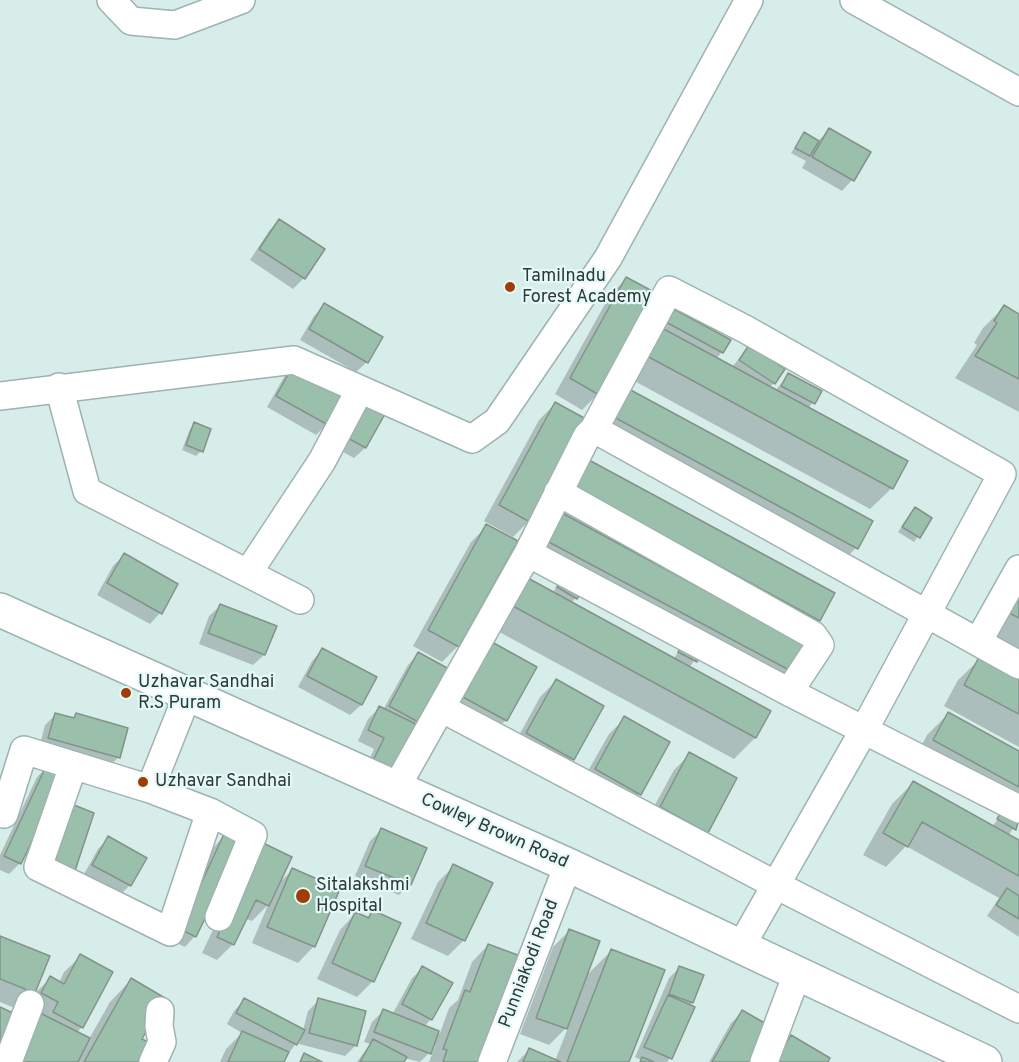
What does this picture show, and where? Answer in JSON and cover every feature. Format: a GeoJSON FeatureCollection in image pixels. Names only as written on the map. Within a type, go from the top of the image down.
{"type":"FeatureCollection","features":[{"type":"Feature","properties":{"kind":"main road","name":"Cowley Brown Road"},"geometry":{"type":"LineString","coordinates":[[0,610],[187,696],[568,865],[985,1062]]}},
{"type":"Feature","properties":{"kind":"street"},"geometry":{"type":"LineString","coordinates":[[111,0],[131,21],[175,25],[241,0]]}},
{"type":"Feature","properties":{"kind":"street"},"geometry":{"type":"LineString","coordinates":[[0,396],[294,360],[359,391],[472,439],[497,421],[608,258],[749,0]]}},
{"type":"Feature","properties":{"kind":"street"},"geometry":{"type":"LineString","coordinates":[[854,0],[1019,92]]}},
{"type":"Feature","properties":{"kind":"street"},"geometry":{"type":"LineString","coordinates":[[396,788],[528,553],[587,436],[594,429],[669,290],[745,329],[1002,474],[864,730],[740,948]]}},
{"type":"Feature","properties":{"kind":"street"},"geometry":{"type":"LineString","coordinates":[[59,387],[87,491],[300,600]]}},
{"type":"Feature","properties":{"kind":"street"},"geometry":{"type":"LineString","coordinates":[[248,573],[322,461],[359,391]]}},
{"type":"Feature","properties":{"kind":"street"},"geometry":{"type":"LineString","coordinates":[[594,429],[1019,665]]}},
{"type":"Feature","properties":{"kind":"street"},"geometry":{"type":"LineString","coordinates":[[558,492],[813,635],[820,645],[789,692]]}},
{"type":"Feature","properties":{"kind":"street"},"geometry":{"type":"LineString","coordinates":[[528,553],[789,692],[1019,809]]}},
{"type":"Feature","properties":{"kind":"street"},"geometry":{"type":"LineString","coordinates":[[978,642],[1019,569]]}},
{"type":"Feature","properties":{"kind":"street"},"geometry":{"type":"LineString","coordinates":[[150,789],[187,696]]}},
{"type":"Feature","properties":{"kind":"street"},"geometry":{"type":"LineString","coordinates":[[441,708],[776,885],[1019,1009]]}},
{"type":"Feature","properties":{"kind":"street"},"geometry":{"type":"LineString","coordinates":[[4,814],[24,750],[150,789],[210,812],[253,835],[219,917]]}},
{"type":"Feature","properties":{"kind":"street"},"geometry":{"type":"LineString","coordinates":[[73,766],[38,867],[170,932],[210,812]]}},
{"type":"Feature","properties":{"kind":"street","name":"Punniakodi Road"},"geometry":{"type":"LineString","coordinates":[[492,1062],[568,865]]}},
{"type":"Feature","properties":{"kind":"street"},"geometry":{"type":"LineString","coordinates":[[764,1062],[797,974]]}},
{"type":"Feature","properties":{"kind":"street"},"geometry":{"type":"LineString","coordinates":[[8,1062],[30,1004]]}},
{"type":"Feature","properties":{"kind":"street"},"geometry":{"type":"LineString","coordinates":[[153,1062],[162,1042],[159,1026],[160,1011]]}},
{"type":"Feature","properties":{"kind":"building"},"geometry":{"type":"Polygon","coordinates":[[[829,128],[871,152],[854,181],[812,157],[829,128]]]}},
{"type":"Feature","properties":{"kind":"building"},"geometry":{"type":"Polygon","coordinates":[[[804,132],[819,141],[810,156],[795,148],[804,132]]]}},
{"type":"Feature","properties":{"kind":"building"},"geometry":{"type":"Polygon","coordinates":[[[279,219],[325,249],[305,279],[259,249],[279,219]]]}},
{"type":"Feature","properties":{"kind":"building"},"geometry":{"type":"Polygon","coordinates":[[[626,277],[656,293],[599,395],[570,378],[626,277]]]}},
{"type":"Feature","properties":{"kind":"building"},"geometry":{"type":"Polygon","coordinates":[[[324,303],[383,337],[368,363],[309,329],[324,303]]]}},
{"type":"Feature","properties":{"kind":"building"},"geometry":{"type":"Polygon","coordinates":[[[1004,305],[1019,314],[1019,379],[975,356],[997,323],[994,321],[1004,305]]]}},
{"type":"Feature","properties":{"kind":"building"},"geometry":{"type":"Polygon","coordinates":[[[672,308],[731,340],[723,353],[664,321],[672,308]]]}},
{"type":"Feature","properties":{"kind":"building"},"geometry":{"type":"Polygon","coordinates":[[[662,328],[908,461],[893,489],[647,356],[662,328]]]}},
{"type":"Feature","properties":{"kind":"building"},"geometry":{"type":"Polygon","coordinates":[[[749,345],[785,369],[775,384],[739,360],[749,345]]]}},
{"type":"Feature","properties":{"kind":"building"},"geometry":{"type":"Polygon","coordinates":[[[294,364],[345,394],[328,425],[276,396],[294,364]]]}},
{"type":"Feature","properties":{"kind":"building"},"geometry":{"type":"Polygon","coordinates":[[[788,373],[822,391],[815,404],[781,386],[788,373]]]}},
{"type":"Feature","properties":{"kind":"building"},"geometry":{"type":"Polygon","coordinates":[[[627,388],[873,521],[858,549],[612,416],[627,388]]]}},
{"type":"Feature","properties":{"kind":"building"},"geometry":{"type":"Polygon","coordinates":[[[365,402],[385,414],[366,448],[346,437],[365,402]]]}},
{"type":"Feature","properties":{"kind":"building"},"geometry":{"type":"Polygon","coordinates":[[[555,402],[586,419],[530,522],[499,505],[555,402]]]}},
{"type":"Feature","properties":{"kind":"building"},"geometry":{"type":"Polygon","coordinates":[[[194,422],[211,429],[203,452],[186,445],[194,422]]]}},
{"type":"Feature","properties":{"kind":"building"},"geometry":{"type":"Polygon","coordinates":[[[589,460],[835,593],[820,621],[574,487],[589,460]]]}},
{"type":"Feature","properties":{"kind":"building"},"geometry":{"type":"Polygon","coordinates":[[[915,507],[932,518],[920,538],[902,527],[915,507]]]}},
{"type":"Feature","properties":{"kind":"building"},"geometry":{"type":"Polygon","coordinates":[[[560,512],[806,645],[791,671],[545,540],[560,512]]]}},
{"type":"Feature","properties":{"kind":"building"},"geometry":{"type":"Polygon","coordinates":[[[486,524],[518,541],[459,647],[428,630],[486,524]]]}},
{"type":"Feature","properties":{"kind":"building"},"geometry":{"type":"Polygon","coordinates":[[[124,553],[178,584],[162,614],[107,583],[124,553]]]}},
{"type":"Feature","properties":{"kind":"building"},"geometry":{"type":"Polygon","coordinates":[[[565,574],[585,587],[577,599],[557,587],[565,574]]]}},
{"type":"Feature","properties":{"kind":"building"},"geometry":{"type":"Polygon","coordinates":[[[526,577],[771,711],[756,738],[511,605],[526,577]]]}},
{"type":"Feature","properties":{"kind":"building"},"geometry":{"type":"Polygon","coordinates":[[[1019,585],[1019,618],[1005,611],[1019,585]]]}},
{"type":"Feature","properties":{"kind":"building"},"geometry":{"type":"Polygon","coordinates":[[[220,604],[277,626],[265,655],[208,633],[220,604]]]}},
{"type":"Feature","properties":{"kind":"building"},"geometry":{"type":"Polygon","coordinates":[[[684,641],[703,651],[697,662],[678,652],[684,641]]]}},
{"type":"Feature","properties":{"kind":"building"},"geometry":{"type":"Polygon","coordinates":[[[492,642],[537,667],[507,721],[461,696],[492,642]]]}},
{"type":"Feature","properties":{"kind":"building"},"geometry":{"type":"Polygon","coordinates":[[[322,648],[377,677],[362,705],[307,676],[322,648]]]}},
{"type":"Feature","properties":{"kind":"building"},"geometry":{"type":"Polygon","coordinates":[[[418,652],[449,669],[420,723],[389,706],[418,652]]]}},
{"type":"Feature","properties":{"kind":"building"},"geometry":{"type":"Polygon","coordinates":[[[979,657],[1019,678],[1019,714],[964,685],[979,657]]]}},
{"type":"Feature","properties":{"kind":"building"},"geometry":{"type":"Polygon","coordinates":[[[556,679],[604,706],[574,760],[526,733],[556,679]]]}},
{"type":"Feature","properties":{"kind":"building"},"geometry":{"type":"Polygon","coordinates":[[[379,706],[420,726],[395,781],[369,769],[384,738],[368,730],[379,706]]]}},
{"type":"Feature","properties":{"kind":"building"},"geometry":{"type":"Polygon","coordinates":[[[948,712],[1019,751],[1019,787],[933,740],[948,712]]]}},
{"type":"Feature","properties":{"kind":"building"},"geometry":{"type":"Polygon","coordinates":[[[55,713],[74,718],[76,713],[128,728],[120,758],[48,738],[55,713]]]}},
{"type":"Feature","properties":{"kind":"building"},"geometry":{"type":"Polygon","coordinates":[[[624,716],[670,742],[641,795],[595,769],[624,716]]]}},
{"type":"Feature","properties":{"kind":"building"},"geometry":{"type":"Polygon","coordinates":[[[689,752],[737,778],[708,833],[660,807],[689,752]]]}},
{"type":"Feature","properties":{"kind":"building"},"geometry":{"type":"Polygon","coordinates":[[[47,764],[65,773],[21,864],[4,856],[47,764]]]}},
{"type":"Feature","properties":{"kind":"building"},"geometry":{"type":"Polygon","coordinates":[[[913,781],[1019,840],[1019,876],[922,822],[908,847],[883,833],[913,781]]]}},
{"type":"Feature","properties":{"kind":"building"},"geometry":{"type":"Polygon","coordinates":[[[74,805],[94,813],[73,877],[52,870],[74,805]]]}},
{"type":"Feature","properties":{"kind":"building"},"geometry":{"type":"Polygon","coordinates":[[[1003,809],[1019,818],[1016,830],[997,819],[1003,809]]]}},
{"type":"Feature","properties":{"kind":"building"},"geometry":{"type":"Polygon","coordinates":[[[381,828],[427,848],[411,885],[365,866],[381,828]]]}},
{"type":"Feature","properties":{"kind":"building"},"geometry":{"type":"Polygon","coordinates":[[[224,834],[242,843],[196,937],[180,929],[224,834]]]}},
{"type":"Feature","properties":{"kind":"building"},"geometry":{"type":"Polygon","coordinates":[[[108,836],[147,858],[131,886],[92,865],[108,836]]]}},
{"type":"Feature","properties":{"kind":"building"},"geometry":{"type":"Polygon","coordinates":[[[261,842],[292,857],[269,906],[256,900],[234,945],[217,937],[261,842]]]}},
{"type":"Feature","properties":{"kind":"building"},"geometry":{"type":"Polygon","coordinates":[[[453,864],[493,883],[465,941],[426,923],[453,864]]]}},
{"type":"Feature","properties":{"kind":"building"},"geometry":{"type":"Polygon","coordinates":[[[292,868],[340,889],[315,947],[267,927],[292,868]]]}},
{"type":"Feature","properties":{"kind":"building"},"geometry":{"type":"Polygon","coordinates":[[[1007,888],[1019,896],[1019,919],[996,905],[1007,888]]]}},
{"type":"Feature","properties":{"kind":"building"},"geometry":{"type":"Polygon","coordinates":[[[372,910],[401,923],[374,982],[332,963],[355,912],[369,918],[372,910]]]}},
{"type":"Feature","properties":{"kind":"building"},"geometry":{"type":"Polygon","coordinates":[[[569,929],[600,941],[567,1029],[536,1018],[569,929]]]}},
{"type":"Feature","properties":{"kind":"building"},"geometry":{"type":"Polygon","coordinates":[[[0,936],[50,956],[35,993],[0,979],[0,936]]]}},
{"type":"Feature","properties":{"kind":"building"},"geometry":{"type":"Polygon","coordinates":[[[488,944],[523,957],[505,1006],[500,1003],[478,1062],[443,1062],[447,1050],[443,1049],[465,990],[470,992],[488,944]]]}},
{"type":"Feature","properties":{"kind":"building"},"geometry":{"type":"Polygon","coordinates":[[[611,949],[665,970],[629,1062],[567,1062],[611,949]]]}},
{"type":"Feature","properties":{"kind":"building"},"geometry":{"type":"Polygon","coordinates":[[[80,954],[113,972],[83,1028],[53,1012],[58,1002],[41,993],[50,976],[64,984],[80,954]]]}},
{"type":"Feature","properties":{"kind":"building"},"geometry":{"type":"Polygon","coordinates":[[[422,966],[453,983],[432,1020],[402,1004],[422,966]]]}},
{"type":"Feature","properties":{"kind":"building"},"geometry":{"type":"Polygon","coordinates":[[[679,966],[704,975],[693,1003],[669,994],[679,966]]]}},
{"type":"Feature","properties":{"kind":"building"},"geometry":{"type":"Polygon","coordinates":[[[131,978],[165,998],[142,1039],[154,1045],[144,1062],[84,1062],[131,978]]]}},
{"type":"Feature","properties":{"kind":"building"},"geometry":{"type":"Polygon","coordinates":[[[668,995],[695,1007],[672,1059],[644,1047],[668,995]]]}},
{"type":"Feature","properties":{"kind":"building"},"geometry":{"type":"Polygon","coordinates":[[[244,998],[305,1030],[297,1045],[236,1013],[244,998]]]}},
{"type":"Feature","properties":{"kind":"building"},"geometry":{"type":"Polygon","coordinates":[[[318,998],[366,1011],[357,1046],[309,1033],[318,998]]]}},
{"type":"Feature","properties":{"kind":"building"},"geometry":{"type":"Polygon","coordinates":[[[0,1007],[15,1014],[0,1059],[0,1007]]]}},
{"type":"Feature","properties":{"kind":"building"},"geometry":{"type":"Polygon","coordinates":[[[383,1009],[439,1031],[431,1054],[374,1032],[383,1009]]]}},
{"type":"Feature","properties":{"kind":"building"},"geometry":{"type":"Polygon","coordinates":[[[742,1010],[775,1029],[756,1062],[712,1062],[742,1010]]]}},
{"type":"Feature","properties":{"kind":"building"},"geometry":{"type":"Polygon","coordinates":[[[40,1013],[90,1038],[78,1062],[15,1062],[40,1013]]]}},
{"type":"Feature","properties":{"kind":"building"},"geometry":{"type":"Polygon","coordinates":[[[242,1031],[289,1052],[284,1062],[228,1062],[242,1031]]]}},
{"type":"Feature","properties":{"kind":"building"},"geometry":{"type":"Polygon","coordinates":[[[791,1035],[830,1058],[828,1062],[775,1062],[791,1035]]]}},
{"type":"Feature","properties":{"kind":"building"},"geometry":{"type":"Polygon","coordinates":[[[373,1039],[407,1057],[404,1062],[360,1062],[373,1039]]]}},
{"type":"Feature","properties":{"kind":"building"},"geometry":{"type":"Polygon","coordinates":[[[529,1048],[561,1062],[523,1062],[529,1048]]]}},
{"type":"Feature","properties":{"kind":"building"},"geometry":{"type":"Polygon","coordinates":[[[304,1053],[322,1062],[300,1062],[304,1053]]]}},
{"type":"Feature","properties":{"kind":"building"},"geometry":{"type":"Polygon","coordinates":[[[642,1057],[654,1062],[640,1062],[642,1057]]]}},
{"type":"Feature","properties":{"kind":"place","name":"Tamilnadu Forest Academy"},"geometry":{"type":"Point","coordinates":[510,287]}},
{"type":"Feature","properties":{"kind":"place","name":"Uzhavar Sandhai R.S Puram"},"geometry":{"type":"Point","coordinates":[126,693]}},
{"type":"Feature","properties":{"kind":"place","name":"Uzhavar Sandhai"},"geometry":{"type":"Point","coordinates":[143,782]}},
{"type":"Feature","properties":{"kind":"place","name":"Sitalakshmi Hospital"},"geometry":{"type":"Point","coordinates":[303,896]}}]}
